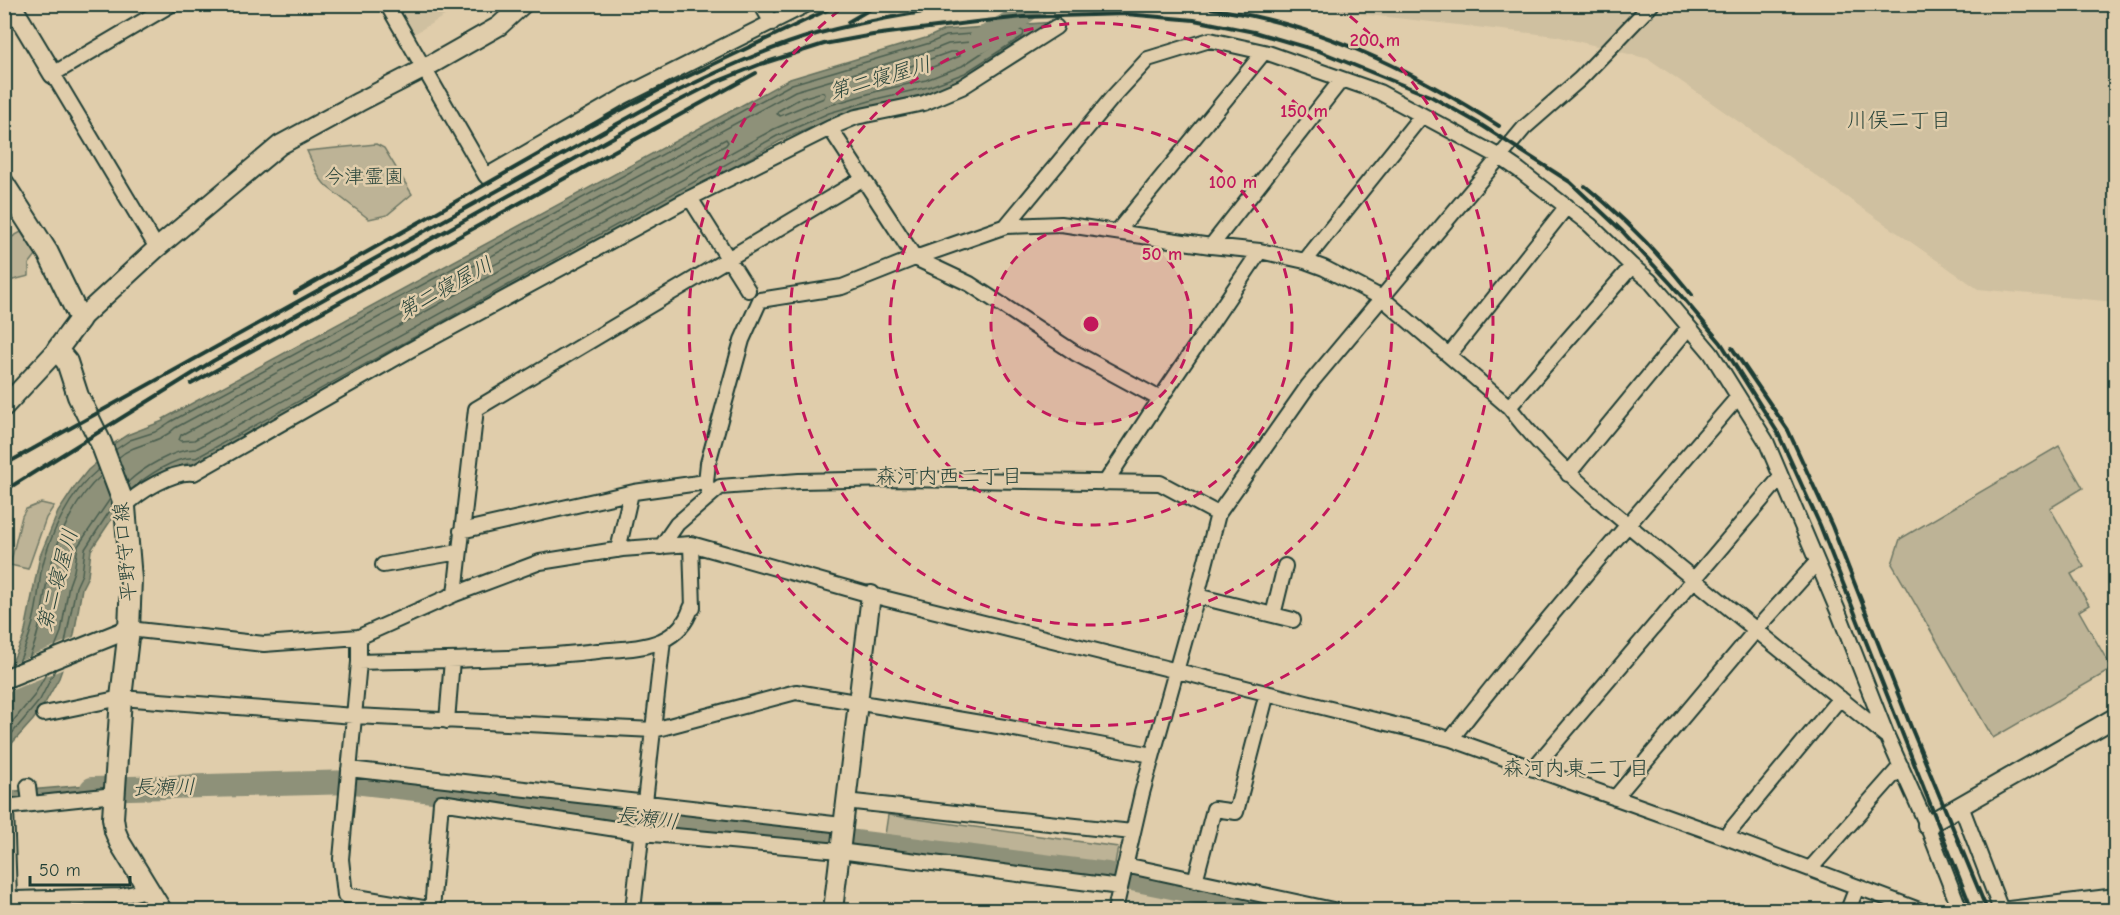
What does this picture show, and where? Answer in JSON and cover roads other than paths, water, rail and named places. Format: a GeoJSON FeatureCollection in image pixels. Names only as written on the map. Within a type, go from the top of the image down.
{"type":"FeatureCollection","features":[{"type":"Feature","properties":{"kind":"main road"},"geometry":{"type":"LineString","coordinates":[[6,190],[48,253],[80,319],[57,350]]}},
{"type":"Feature","properties":{"kind":"main road","name":"平野守口線"},"geometry":{"type":"LineString","coordinates":[[57,350],[67,362],[78,396],[104,452],[125,506],[131,579],[129,629],[114,790],[115,831],[161,910]]}},
{"type":"Feature","properties":{"kind":"street"},"geometry":{"type":"LineString","coordinates":[[11,4],[157,248]]}},
{"type":"Feature","properties":{"kind":"street"},"geometry":{"type":"LineString","coordinates":[[53,74],[172,4]]}},
{"type":"Feature","properties":{"kind":"street"},"geometry":{"type":"LineString","coordinates":[[387,4],[486,176],[624,96],[808,4]]}},
{"type":"Feature","properties":{"kind":"street"},"geometry":{"type":"LineString","coordinates":[[80,319],[157,248],[280,145],[499,26],[523,4]]}},
{"type":"Feature","properties":{"kind":"street"},"geometry":{"type":"LineString","coordinates":[[761,4],[772,23]]}},
{"type":"Feature","properties":{"kind":"street"},"geometry":{"type":"LineString","coordinates":[[1115,910],[1152,755],[1218,514],[1308,386],[1524,128],[1580,79],[1652,4]]}},
{"type":"Feature","properties":{"kind":"street"},"geometry":{"type":"LineString","coordinates":[[125,506],[137,495],[174,476],[188,472],[194,473],[410,350],[690,198],[856,117],[924,103],[962,87],[1056,27]]}},
{"type":"Feature","properties":{"kind":"street"},"geometry":{"type":"LineString","coordinates":[[1006,226],[1112,98],[1148,60],[1210,40],[1264,52],[1379,92],[1500,157],[1590,225],[1650,281],[1711,353],[1766,441],[1887,736],[1927,825],[1960,910]]}},
{"type":"Feature","properties":{"kind":"street"},"geometry":{"type":"LineString","coordinates":[[1117,232],[1264,52]]}},
{"type":"Feature","properties":{"kind":"street"},"geometry":{"type":"LineString","coordinates":[[1211,246],[1342,79]]}},
{"type":"Feature","properties":{"kind":"street"},"geometry":{"type":"LineString","coordinates":[[1305,261],[1422,116]]}},
{"type":"Feature","properties":{"kind":"street"},"geometry":{"type":"LineString","coordinates":[[830,128],[915,258],[974,286],[1076,353],[1160,399]]}},
{"type":"Feature","properties":{"kind":"street"},"geometry":{"type":"LineString","coordinates":[[455,594],[476,409],[862,179]]}},
{"type":"Feature","properties":{"kind":"street"},"geometry":{"type":"LineString","coordinates":[[690,198],[729,259],[760,300]]}},
{"type":"Feature","properties":{"kind":"street"},"geometry":{"type":"LineString","coordinates":[[1449,355],[1567,206]]}},
{"type":"Feature","properties":{"kind":"street"},"geometry":{"type":"LineString","coordinates":[[760,300],[842,287],[1006,226],[1061,224],[1260,251],[1305,261],[1324,268],[1382,298],[1509,407],[1523,426],[1568,474],[1627,525],[1887,736]]}},
{"type":"Feature","properties":{"kind":"street"},"geometry":{"type":"LineString","coordinates":[[1105,483],[1260,251]]}},
{"type":"Feature","properties":{"kind":"street"},"geometry":{"type":"LineString","coordinates":[[1509,407],[1632,266]]}},
{"type":"Feature","properties":{"kind":"street"},"geometry":{"type":"LineString","coordinates":[[661,547],[677,524],[708,488],[708,463],[742,340],[760,300]]}},
{"type":"Feature","properties":{"kind":"street"},"geometry":{"type":"LineString","coordinates":[[1568,474],[1689,327]]}},
{"type":"Feature","properties":{"kind":"street"},"geometry":{"type":"LineString","coordinates":[[4,407],[57,350]]}},
{"type":"Feature","properties":{"kind":"street"},"geometry":{"type":"LineString","coordinates":[[1451,739],[1486,693],[1738,397]]}},
{"type":"Feature","properties":{"kind":"street"},"geometry":{"type":"LineString","coordinates":[[1533,769],[1781,477]]}},
{"type":"Feature","properties":{"kind":"street"},"geometry":{"type":"LineString","coordinates":[[461,531],[631,494],[799,481],[899,479],[1160,483],[1218,514]]}},
{"type":"Feature","properties":{"kind":"street"},"geometry":{"type":"LineString","coordinates":[[618,550],[631,494]]}},
{"type":"Feature","properties":{"kind":"street"},"geometry":{"type":"LineString","coordinates":[[359,662],[567,655],[650,645],[663,640],[682,627],[693,608],[691,544]]}},
{"type":"Feature","properties":{"kind":"street"},"geometry":{"type":"LineString","coordinates":[[4,679],[129,629],[264,644],[359,637],[455,594],[540,562],[618,550],[691,544],[871,595],[1451,739],[1725,837],[1919,910]]}},
{"type":"Feature","properties":{"kind":"street"},"geometry":{"type":"LineString","coordinates":[[382,566],[459,552]]}},
{"type":"Feature","properties":{"kind":"street"},"geometry":{"type":"LineString","coordinates":[[1615,798],[1817,561]]}},
{"type":"Feature","properties":{"kind":"street"},"geometry":{"type":"LineString","coordinates":[[1273,615],[1285,566]]}},
{"type":"Feature","properties":{"kind":"street"},"geometry":{"type":"LineString","coordinates":[[833,910],[871,595]]}},
{"type":"Feature","properties":{"kind":"street"},"geometry":{"type":"LineString","coordinates":[[1197,596],[1293,620]]}},
{"type":"Feature","properties":{"kind":"street"},"geometry":{"type":"LineString","coordinates":[[359,637],[359,662],[341,859],[345,895],[385,906],[430,910],[441,802],[642,833],[839,851],[1120,886]]}},
{"type":"Feature","properties":{"kind":"street"},"geometry":{"type":"LineString","coordinates":[[633,910],[663,640]]}},
{"type":"Feature","properties":{"kind":"street"},"geometry":{"type":"LineString","coordinates":[[447,721],[452,660]]}},
{"type":"Feature","properties":{"kind":"street"},"geometry":{"type":"LineString","coordinates":[[44,714],[121,698],[354,716],[654,730],[796,692],[1152,755]]}},
{"type":"Feature","properties":{"kind":"street"},"geometry":{"type":"LineString","coordinates":[[1195,881],[1214,809],[1236,812],[1267,693]]}},
{"type":"Feature","properties":{"kind":"street"},"geometry":{"type":"LineString","coordinates":[[1725,837],[1840,698]]}},
{"type":"Feature","properties":{"kind":"street"},"geometry":{"type":"LineString","coordinates":[[1927,825],[2115,717]]}},
{"type":"Feature","properties":{"kind":"street"},"geometry":{"type":"LineString","coordinates":[[1810,869],[1901,766]]}},
{"type":"Feature","properties":{"kind":"street"},"geometry":{"type":"LineString","coordinates":[[348,777],[646,802],[842,826]]}},
{"type":"Feature","properties":{"kind":"street"},"geometry":{"type":"LineString","coordinates":[[114,790],[29,795],[26,805],[5,807],[7,897],[121,896],[148,890]]}},
{"type":"Feature","properties":{"kind":"street"},"geometry":{"type":"LineString","coordinates":[[845,801],[1132,832]]}},
{"type":"Feature","properties":{"kind":"street"},"geometry":{"type":"LineString","coordinates":[[1961,806],[2001,910],[2115,896]]}},
{"type":"Feature","properties":{"kind":"street"},"geometry":{"type":"LineString","coordinates":[[1125,866],[1333,910]]}},
{"type":"Feature","properties":{"kind":"street"},"geometry":{"type":"LineString","coordinates":[[1848,910],[1857,886]]}},
{"type":"Feature","properties":{"kind":"street"},"geometry":{"type":"LineString","coordinates":[[101,895],[102,910]]}},
{"type":"Feature","properties":{"kind":"water"},"geometry":{"type":"Polygon","coordinates":[[[1056,22],[968,78],[930,93],[881,104],[831,119],[780,141],[195,465],[188,463],[177,468],[117,511],[91,550],[88,576],[82,588],[74,635],[59,678],[33,720],[5,751],[5,677],[24,636],[40,556],[58,512],[76,485],[110,446],[127,435],[163,421],[790,79],[929,37],[944,30],[1056,22]]]}},
{"type":"Feature","properties":{"kind":"water","name":"長瀬川"},"geometry":{"type":"Polygon","coordinates":[[[111,783],[120,791],[5,802],[5,792],[111,783]]]}},
{"type":"Feature","properties":{"kind":"waterway","name":"第二寝屋川"},"geometry":{"type":"LineString","coordinates":[[980,41],[1035,4]]}},
{"type":"Feature","properties":{"kind":"waterway","name":"長瀬川"},"geometry":{"type":"LineString","coordinates":[[92,789],[354,782],[667,818],[1107,874],[1286,910]]}},
{"type":"Feature","properties":{"kind":"railway"},"geometry":{"type":"LineString","coordinates":[[295,293],[560,142],[659,90],[840,4]]}},
{"type":"Feature","properties":{"kind":"railway"},"geometry":{"type":"LineString","coordinates":[[848,22],[879,4]]}},
{"type":"Feature","properties":{"kind":"railway"},"geometry":{"type":"LineString","coordinates":[[4,465],[702,79],[760,54],[820,33],[899,16],[978,4]]}},
{"type":"Feature","properties":{"kind":"railway"},"geometry":{"type":"LineString","coordinates":[[1189,4],[1289,25],[1353,47],[1443,92],[1499,126]]}},
{"type":"Feature","properties":{"kind":"railway"},"geometry":{"type":"LineString","coordinates":[[4,491],[213,361],[671,105],[716,82],[761,64],[824,44],[873,35],[1023,17],[1126,14],[1194,20],[1254,32],[1319,51],[1432,97],[1478,123],[1570,182],[1622,231],[1721,343],[1778,433],[1820,525],[1972,910]]}},
{"type":"Feature","properties":{"kind":"railway"},"geometry":{"type":"LineString","coordinates":[[191,384],[756,73]]}},
{"type":"Feature","properties":{"kind":"railway"},"geometry":{"type":"LineString","coordinates":[[1585,186],[1642,238],[1692,295]]}},
{"type":"Feature","properties":{"kind":"railway"},"geometry":{"type":"LineString","coordinates":[[1732,348],[1788,430],[1832,526],[1911,727],[1987,910]]}},
{"type":"Feature","properties":{"kind":"district","name":"川俣二丁目"},"geometry":{"type":"Point","coordinates":[1899,120]}},
{"type":"Feature","properties":{"kind":"district","name":"森河内西二丁目"},"geometry":{"type":"Point","coordinates":[949,476]}},
{"type":"Feature","properties":{"kind":"district","name":"森河内東二丁目"},"geometry":{"type":"Point","coordinates":[1576,768]}},
{"type":"Feature","properties":{"kind":"park label","name":"今津霊園"},"geometry":{"type":"Point","coordinates":[364,176]}}]}
